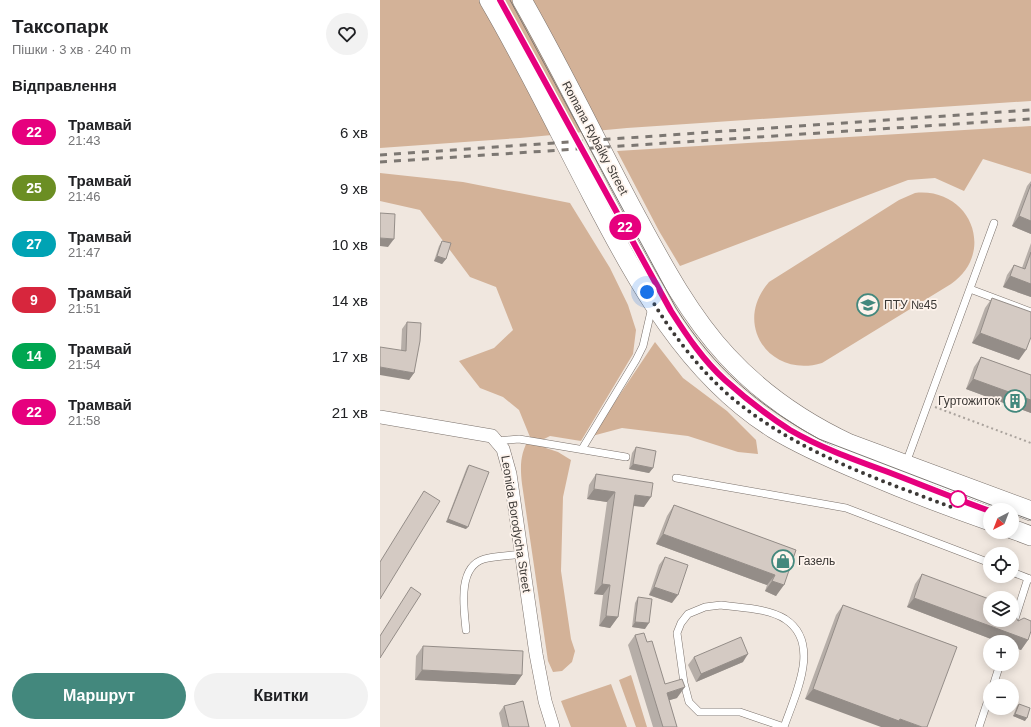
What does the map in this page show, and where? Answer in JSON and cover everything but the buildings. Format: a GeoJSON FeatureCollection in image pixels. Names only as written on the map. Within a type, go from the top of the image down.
{"type":"FeatureCollection","features":[{"type":"Feature","properties":{"kind":"main road"},"geometry":{"type":"LineString","coordinates":[[489,0],[615,238],[653,303],[701,367],[724,390],[748,410],[802,445],[899,487],[983,518]]}},
{"type":"Feature","properties":{"kind":"main road","name":"Romana Rybalky Street"},"geometry":{"type":"LineString","coordinates":[[522,0],[664,267],[712,340],[750,379],[798,417],[850,444],[1031,511]]}},
{"type":"Feature","properties":{"kind":"main road"},"geometry":{"type":"LineString","coordinates":[[1019,532],[1031,536]]}},
{"type":"Feature","properties":{"kind":"street","name":"Leonida Borodycha Street"},"geometry":{"type":"LineString","coordinates":[[380,417],[492,436],[498,441],[503,449],[510,474],[537,660],[545,701],[553,727]]}},
{"type":"Feature","properties":{"kind":"lane"},"geometry":{"type":"LineString","coordinates":[[905,465],[994,223]]}},
{"type":"Feature","properties":{"kind":"lane"},"geometry":{"type":"LineString","coordinates":[[970,289],[1031,312]]}},
{"type":"Feature","properties":{"kind":"lane"},"geometry":{"type":"LineString","coordinates":[[582,449],[639,355],[643,346],[653,303]]}},
{"type":"Feature","properties":{"kind":"lane"},"geometry":{"type":"LineString","coordinates":[[498,441],[519,439],[626,457]]}},
{"type":"Feature","properties":{"kind":"lane"},"geometry":{"type":"LineString","coordinates":[[676,478],[846,508],[983,560]]}},
{"type":"Feature","properties":{"kind":"lane"},"geometry":{"type":"LineString","coordinates":[[466,630],[465,585],[469,573],[476,563],[483,560],[521,554]]}},
{"type":"Feature","properties":{"kind":"lane"},"geometry":{"type":"LineString","coordinates":[[1019,574],[1029,578],[1019,608]]}},
{"type":"Feature","properties":{"kind":"lane"},"geometry":{"type":"LineString","coordinates":[[722,605],[770,613],[784,619],[795,628],[800,634],[804,659],[802,671],[784,727],[740,712],[698,712],[689,702],[684,683],[677,633],[681,623],[688,614],[705,607],[722,605]]}},
{"type":"Feature","properties":{"kind":"lane"},"geometry":{"type":"LineString","coordinates":[[979,727],[983,715]]}},
{"type":"Feature","properties":{"kind":"path"},"geometry":{"type":"LineString","coordinates":[[928,404],[1031,443]]}},
{"type":"Feature","properties":{"kind":"shaded area"},"geometry":{"type":"Polygon","coordinates":[[[380,0],[1031,0],[1031,101],[627,128],[520,138],[380,148],[380,0]]]}},
{"type":"Feature","properties":{"kind":"shaded area"},"geometry":{"type":"Polygon","coordinates":[[[1031,126],[1031,174],[983,159],[964,191],[935,178],[908,180],[680,266],[659,231],[617,151],[1031,126]]]}},
{"type":"Feature","properties":{"kind":"shaded area"},"geometry":{"type":"Polygon","coordinates":[[[380,173],[463,182],[570,203],[610,268],[628,305],[636,330],[633,354],[581,441],[550,436],[542,440],[546,448],[558,452],[571,460],[563,497],[561,571],[571,639],[575,651],[572,662],[562,671],[553,672],[548,661],[522,484],[521,471],[523,454],[530,437],[519,410],[503,397],[480,388],[459,361],[494,348],[513,330],[496,287],[470,277],[420,210],[380,201],[380,173]]]}},
{"type":"Feature","properties":{"kind":"shaded area"},"geometry":{"type":"Polygon","coordinates":[[[915,193],[934,194],[950,200],[963,211],[971,224],[974,240],[973,255],[965,271],[951,284],[822,363],[803,366],[787,363],[773,355],[762,344],[756,330],[754,315],[759,298],[769,282],[899,200],[915,193]]]}},
{"type":"Feature","properties":{"kind":"shaded area"},"geometry":{"type":"Polygon","coordinates":[[[655,342],[683,378],[727,411],[756,440],[758,454],[738,452],[688,436],[622,428],[592,436],[655,342]]]}},
{"type":"Feature","properties":{"kind":"shaded area"},"geometry":{"type":"Polygon","coordinates":[[[631,675],[647,727],[636,727],[619,680],[631,675]]]}},
{"type":"Feature","properties":{"kind":"shaded area"},"geometry":{"type":"Polygon","coordinates":[[[611,684],[627,727],[571,727],[561,701],[611,684]]]}},
{"type":"Feature","properties":{"kind":"tram line"},"geometry":{"type":"LineString","coordinates":[[500,0],[655,284],[681,326]]}},
{"type":"Feature","properties":{"kind":"tram line","name":"22"},"geometry":{"type":"LineString","coordinates":[[500,0],[655,284],[688,338],[709,364],[741,394],[790,430],[846,457],[983,508]]}},
{"type":"Feature","properties":{"kind":"tram line"},"geometry":{"type":"LineString","coordinates":[[510,0],[676,308],[706,349],[722,367],[738,383],[776,413],[819,439],[986,503]]}},
{"type":"Feature","properties":{"kind":"tram line"},"geometry":{"type":"LineString","coordinates":[[713,367],[736,389]]}},
{"type":"Feature","properties":{"kind":"tram line"},"geometry":{"type":"LineString","coordinates":[[829,449],[874,467]]}},
{"type":"Feature","properties":{"kind":"tram line"},"geometry":{"type":"LineString","coordinates":[[1019,516],[1031,520]]}},
{"type":"Feature","properties":{"kind":"railway"},"geometry":{"type":"LineString","coordinates":[[380,155],[1031,110]]}},
{"type":"Feature","properties":{"kind":"railway"},"geometry":{"type":"LineString","coordinates":[[380,162],[1031,119]]}},
{"type":"Feature","properties":{"kind":"place","name":"ПТУ №45"},"geometry":{"type":"Point","coordinates":[868,305]}},
{"type":"Feature","properties":{"kind":"place","name":"Гуртожиток"},"geometry":{"type":"Point","coordinates":[1015,401]}},
{"type":"Feature","properties":{"kind":"place","name":"Газель"},"geometry":{"type":"Point","coordinates":[783,561]}},
{"type":"Feature","properties":{"kind":"route"},"geometry":{"type":"LineString","coordinates":[[647,292],[681,343],[701,367],[724,390],[748,410],[774,428],[802,445],[827,457],[899,487],[954,508],[958,499]]}}]}
